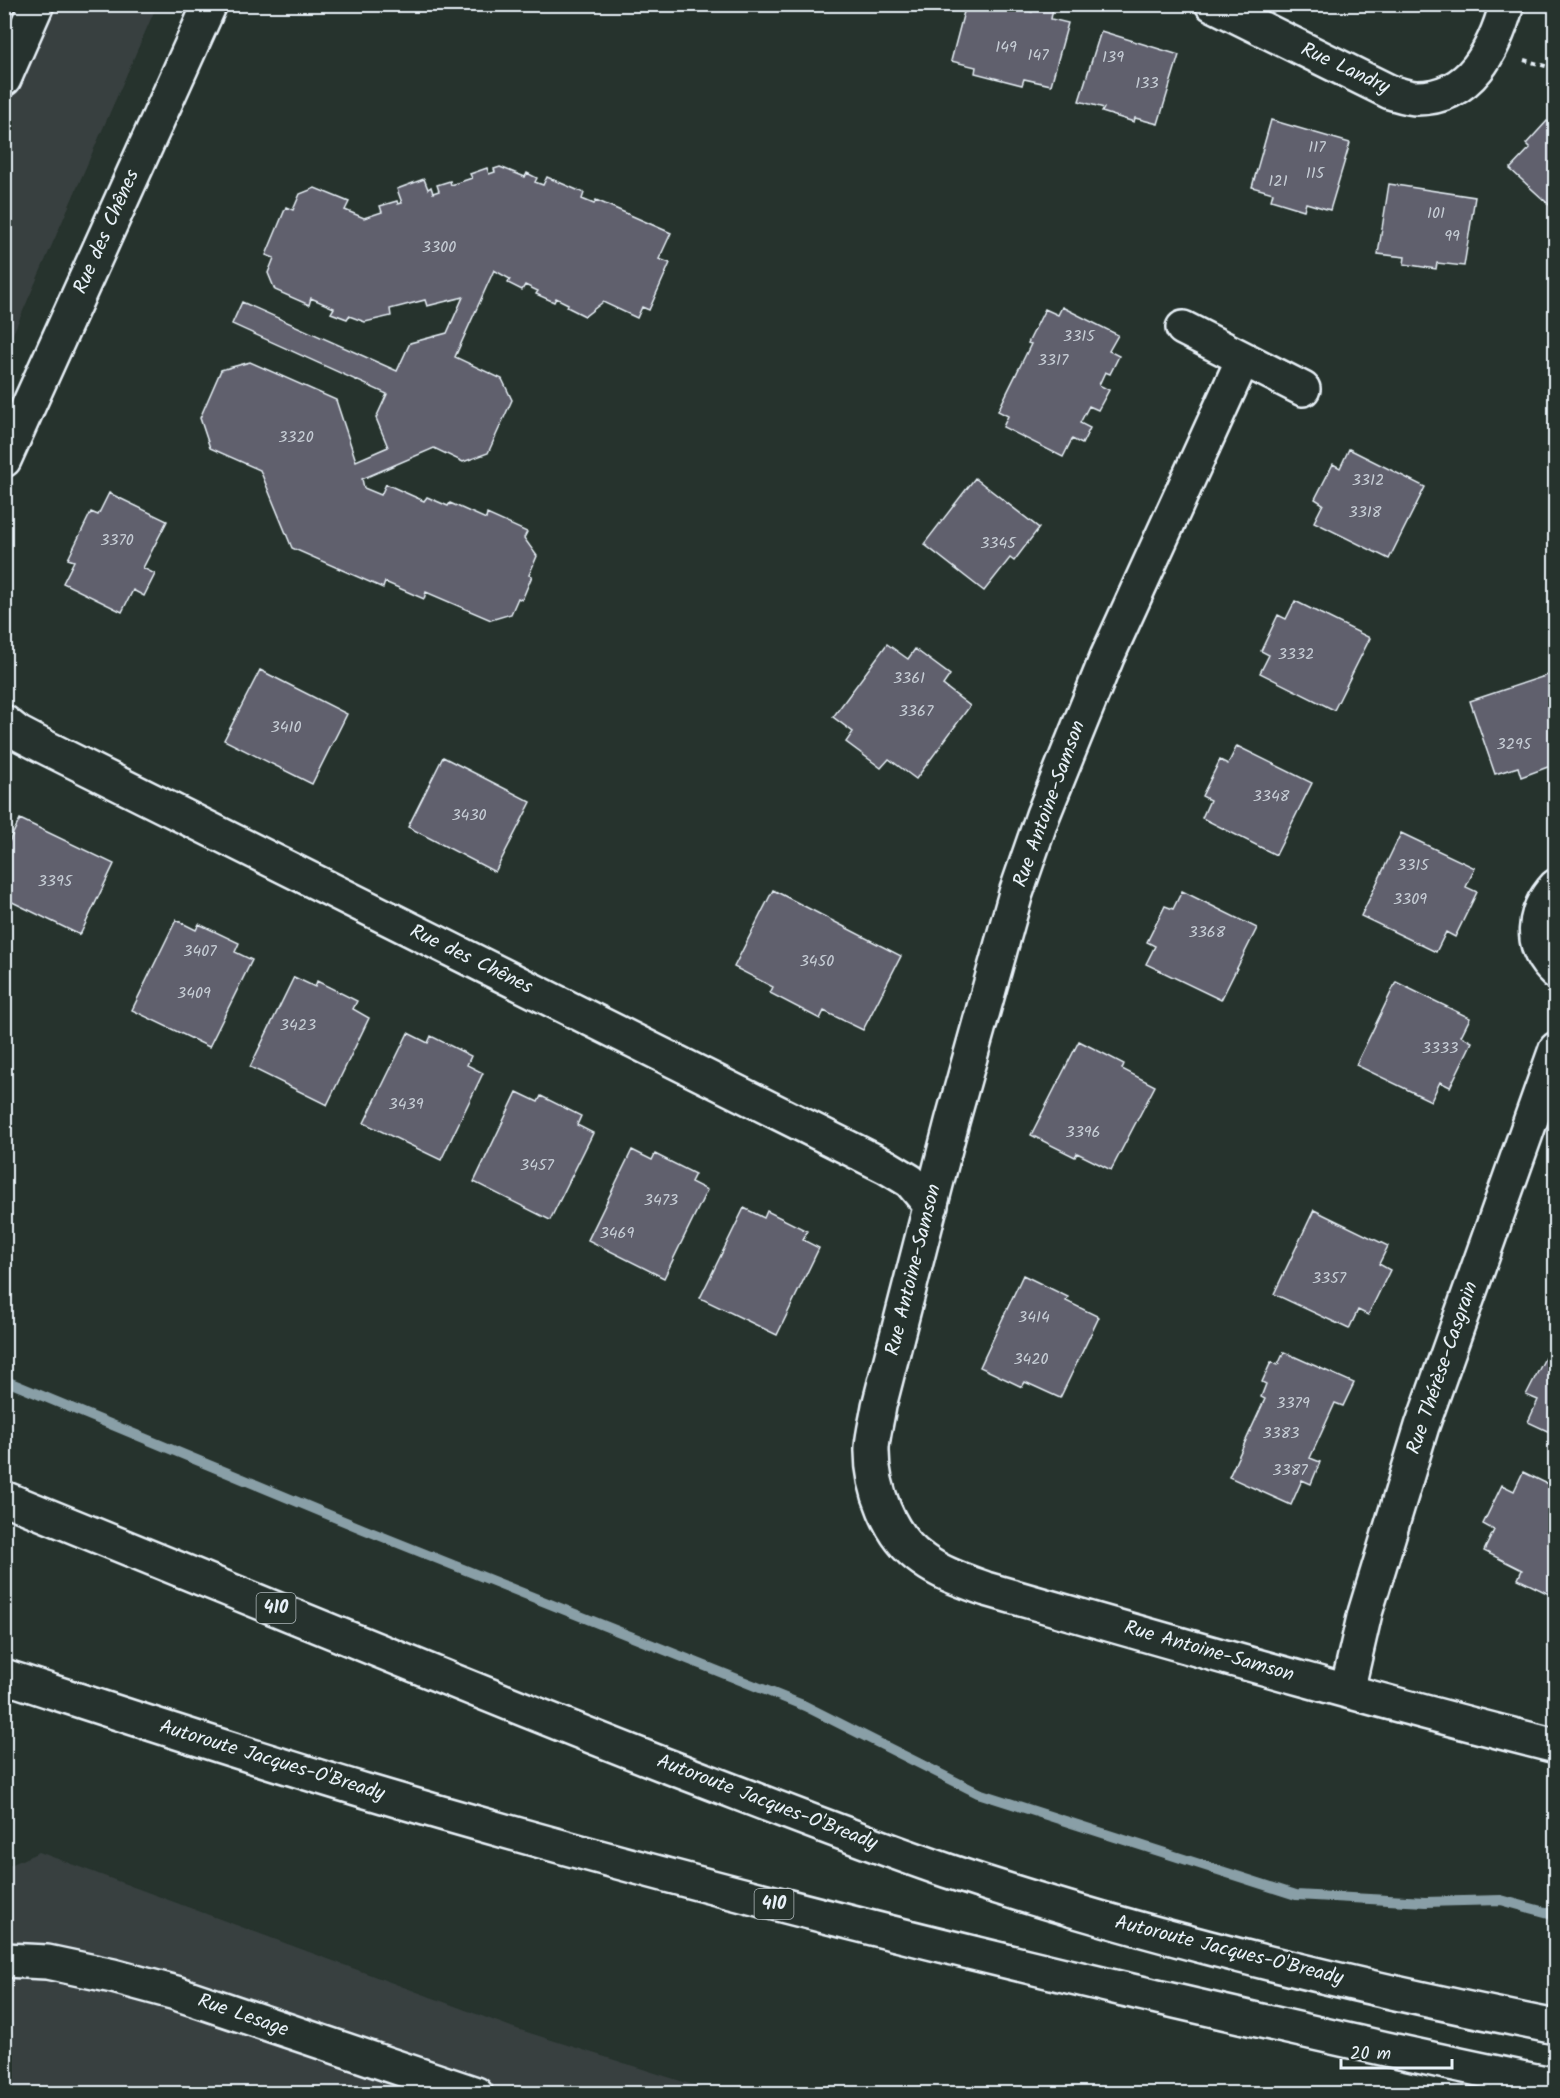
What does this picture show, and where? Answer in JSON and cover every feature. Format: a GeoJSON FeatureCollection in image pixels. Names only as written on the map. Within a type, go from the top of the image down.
{"type":"FeatureCollection","features":[{"type":"Feature","properties":{"kind":"main road"},"geometry":{"type":"LineString","coordinates":[[4,79],[36,4]]}},
{"type":"Feature","properties":{"kind":"main road","name":"Rue des Chênes"},"geometry":{"type":"LineString","coordinates":[[4,460],[17,400],[210,4]]}},
{"type":"Feature","properties":{"kind":"main road","name":"Rue Landry"},"geometry":{"type":"LineString","coordinates":[[1212,4],[1390,92],[1416,98],[1442,95],[1459,86],[1477,71],[1489,50],[1507,4]]}},
{"type":"Feature","properties":{"kind":"main road"},"geometry":{"type":"LineString","coordinates":[[1183,328],[1303,389]]}},
{"type":"Feature","properties":{"kind":"main road","name":"Rue Antoine-Samson"},"geometry":{"type":"LineString","coordinates":[[1244,359],[1107,657],[1043,815],[1016,893],[952,1122],[879,1406],[872,1446],[875,1476],[884,1510],[901,1539],[922,1560],[953,1577],[986,1589],[1347,1691],[1556,1746]]}},
{"type":"Feature","properties":{"kind":"main road","name":"Rue des Chênes"},"geometry":{"type":"LineString","coordinates":[[4,722],[18,734],[887,1167],[910,1181],[931,1206]]}},
{"type":"Feature","properties":{"kind":"main road"},"geometry":{"type":"LineString","coordinates":[[1556,886],[1546,897],[1538,914],[1536,932],[1539,950],[1548,965],[1556,972]]}},
{"type":"Feature","properties":{"kind":"main road","name":"Rue Thérèse-Casgrain"},"geometry":{"type":"LineString","coordinates":[[1347,1691],[1365,1613],[1422,1426],[1556,1049]]}},
{"type":"Feature","properties":{"kind":"main road","name":"Autoroute Jacques-O'Bready"},"geometry":{"type":"LineString","coordinates":[[4,1498],[547,1719],[800,1817],[949,1871],[1066,1908],[1188,1942],[1343,1980],[1556,2027]]}},
{"type":"Feature","properties":{"kind":"main road","name":"Autoroute Jacques-O'Bready"},"geometry":{"type":"LineString","coordinates":[[4,1676],[363,1790],[755,1899],[1259,2020],[1556,2085]]}},
{"type":"Feature","properties":{"kind":"main road","name":"Rue Lesage"},"geometry":{"type":"LineString","coordinates":[[4,1959],[47,1962],[165,1990],[476,2094]]}},
{"type":"Feature","properties":{"kind":"shaded area"},"geometry":{"type":"Polygon","coordinates":[[[5,5],[157,5],[5,352],[5,5]]]}},
{"type":"Feature","properties":{"kind":"shaded area"},"geometry":{"type":"Polygon","coordinates":[[[39,1852],[514,2028],[718,2093],[5,2093],[4,1868],[39,1852]]]}},
{"type":"Feature","properties":{"kind":"building"},"geometry":{"type":"Polygon","coordinates":[[[966,4],[1007,4],[1032,12],[1034,4],[1053,8],[1051,19],[1068,23],[1051,85],[1024,79],[1022,85],[975,73],[976,67],[951,61],[966,4]]]}},
{"type":"Feature","properties":{"kind":"building"},"geometry":{"type":"Polygon","coordinates":[[[1101,31],[1179,55],[1158,124],[1135,118],[1134,122],[1102,112],[1104,108],[1079,101],[1101,31]]]}},
{"type":"Feature","properties":{"kind":"building"},"geometry":{"type":"Polygon","coordinates":[[[1271,120],[1350,143],[1330,210],[1306,203],[1304,210],[1271,200],[1273,193],[1252,187],[1271,120]]]}},
{"type":"Feature","properties":{"kind":"building"},"geometry":{"type":"Polygon","coordinates":[[[1547,121],[1552,125],[1556,121],[1556,211],[1510,169],[1530,148],[1526,144],[1547,121]]]}},
{"type":"Feature","properties":{"kind":"building"},"geometry":{"type":"Polygon","coordinates":[[[500,167],[525,177],[527,173],[537,178],[535,182],[543,185],[547,177],[584,193],[582,199],[594,204],[596,200],[671,233],[659,259],[670,263],[649,310],[642,307],[637,318],[603,302],[585,316],[567,307],[568,304],[556,298],[554,302],[536,294],[538,291],[525,285],[522,290],[508,283],[510,279],[494,270],[455,357],[502,379],[512,400],[488,453],[463,462],[434,448],[362,479],[364,488],[381,495],[386,484],[424,501],[427,497],[448,506],[450,503],[486,519],[487,514],[527,532],[524,538],[537,556],[529,575],[532,576],[522,600],[518,598],[511,614],[491,620],[426,592],[424,599],[385,582],[383,588],[292,548],[260,470],[210,448],[200,418],[221,370],[250,362],[336,400],[356,461],[388,447],[376,418],[387,394],[232,324],[242,302],[397,371],[410,343],[447,333],[463,297],[427,306],[425,300],[390,309],[391,316],[365,322],[331,313],[334,308],[311,298],[309,305],[275,290],[268,273],[274,258],[266,255],[286,207],[293,210],[300,194],[315,188],[349,202],[345,210],[364,218],[382,212],[380,206],[397,201],[398,204],[402,203],[397,189],[424,179],[428,189],[431,187],[433,193],[439,191],[437,185],[450,181],[451,185],[472,178],[470,174],[487,168],[489,174],[500,167]]]}},
{"type":"Feature","properties":{"kind":"building"},"geometry":{"type":"Polygon","coordinates":[[[1389,184],[1475,197],[1464,266],[1437,263],[1436,269],[1404,264],[1405,257],[1378,254],[1389,184]]]}},
{"type":"Feature","properties":{"kind":"building"},"geometry":{"type":"Polygon","coordinates":[[[1062,307],[1118,335],[1109,351],[1119,356],[1110,374],[1105,372],[1099,385],[1109,390],[1098,410],[1089,406],[1080,423],[1090,428],[1082,444],[1072,439],[1063,457],[1003,427],[1008,416],[998,411],[1031,344],[1028,343],[1045,309],[1058,315],[1062,307]]]}},
{"type":"Feature","properties":{"kind":"building"},"geometry":{"type":"Polygon","coordinates":[[[1349,449],[1425,487],[1389,559],[1314,522],[1323,504],[1315,499],[1333,464],[1340,468],[1349,449]]]}},
{"type":"Feature","properties":{"kind":"building"},"geometry":{"type":"Polygon","coordinates":[[[975,478],[1039,528],[1014,561],[1010,558],[984,591],[924,544],[975,478]]]}},
{"type":"Feature","properties":{"kind":"building"},"geometry":{"type":"Polygon","coordinates":[[[109,493],[167,521],[143,568],[155,574],[144,596],[133,590],[122,612],[63,583],[74,561],[68,559],[91,512],[98,515],[109,493]]]}},
{"type":"Feature","properties":{"kind":"building"},"geometry":{"type":"Polygon","coordinates":[[[1295,601],[1370,638],[1334,710],[1260,673],[1269,655],[1261,651],[1278,615],[1286,619],[1295,601]]]}},
{"type":"Feature","properties":{"kind":"building"},"geometry":{"type":"Polygon","coordinates":[[[887,644],[908,659],[915,649],[950,675],[943,685],[970,706],[916,779],[889,759],[881,768],[846,742],[853,732],[833,717],[887,644]]]}},
{"type":"Feature","properties":{"kind":"building"},"geometry":{"type":"Polygon","coordinates":[[[260,670],[347,714],[312,784],[224,740],[260,670]]]}},
{"type":"Feature","properties":{"kind":"building"},"geometry":{"type":"Polygon","coordinates":[[[1554,673],[1556,764],[1521,777],[1518,767],[1495,774],[1470,701],[1554,673]]]}},
{"type":"Feature","properties":{"kind":"building"},"geometry":{"type":"Polygon","coordinates":[[[1237,746],[1312,783],[1276,855],[1202,818],[1210,800],[1202,796],[1220,760],[1228,764],[1237,746]]]}},
{"type":"Feature","properties":{"kind":"building"},"geometry":{"type":"Polygon","coordinates":[[[443,757],[531,802],[495,872],[408,827],[443,757]]]}},
{"type":"Feature","properties":{"kind":"building"},"geometry":{"type":"Polygon","coordinates":[[[20,819],[114,864],[80,935],[4,898],[4,852],[20,819]]]}},
{"type":"Feature","properties":{"kind":"building"},"geometry":{"type":"Polygon","coordinates":[[[1401,833],[1475,868],[1466,887],[1477,892],[1455,937],[1446,932],[1436,952],[1361,916],[1401,833]]]}},
{"type":"Feature","properties":{"kind":"building"},"geometry":{"type":"Polygon","coordinates":[[[773,890],[901,956],[863,1030],[824,1011],[820,1019],[770,993],[773,987],[734,967],[773,890]]]}},
{"type":"Feature","properties":{"kind":"building"},"geometry":{"type":"Polygon","coordinates":[[[1182,891],[1257,928],[1221,1000],[1146,964],[1155,946],[1147,942],[1165,906],[1173,909],[1182,891]]]}},
{"type":"Feature","properties":{"kind":"building"},"geometry":{"type":"Polygon","coordinates":[[[176,920],[196,930],[199,924],[239,943],[235,952],[252,960],[209,1047],[132,1010],[176,920]]]}},
{"type":"Feature","properties":{"kind":"building"},"geometry":{"type":"Polygon","coordinates":[[[294,977],[315,987],[317,981],[357,1001],[353,1009],[369,1018],[327,1105],[250,1067],[294,977]]]}},
{"type":"Feature","properties":{"kind":"building"},"geometry":{"type":"Polygon","coordinates":[[[1396,982],[1470,1018],[1461,1036],[1472,1042],[1450,1087],[1440,1082],[1431,1101],[1356,1065],[1396,982]]]}},
{"type":"Feature","properties":{"kind":"building"},"geometry":{"type":"Polygon","coordinates":[[[408,1033],[428,1043],[431,1036],[471,1056],[467,1065],[483,1073],[441,1160],[364,1123],[408,1033]]]}},
{"type":"Feature","properties":{"kind":"building"},"geometry":{"type":"Polygon","coordinates":[[[1079,1041],[1124,1064],[1122,1069],[1155,1086],[1111,1170],[1077,1153],[1075,1157],[1031,1135],[1079,1041]]]}},
{"type":"Feature","properties":{"kind":"building"},"geometry":{"type":"Polygon","coordinates":[[[517,1092],[538,1102],[541,1096],[581,1116],[577,1125],[593,1133],[550,1220],[474,1182],[517,1092]]]}},
{"type":"Feature","properties":{"kind":"building"},"geometry":{"type":"Polygon","coordinates":[[[632,1150],[652,1160],[655,1154],[695,1174],[691,1182],[707,1190],[664,1278],[588,1240],[632,1150]]]}},
{"type":"Feature","properties":{"kind":"building"},"geometry":{"type":"Polygon","coordinates":[[[744,1208],[764,1218],[767,1211],[807,1231],[803,1240],[819,1248],[777,1335],[700,1298],[744,1208]]]}},
{"type":"Feature","properties":{"kind":"building"},"geometry":{"type":"Polygon","coordinates":[[[1314,1210],[1388,1246],[1379,1264],[1390,1270],[1368,1315],[1358,1310],[1349,1329],[1274,1294],[1314,1210]]]}},
{"type":"Feature","properties":{"kind":"building"},"geometry":{"type":"Polygon","coordinates":[[[1023,1275],[1068,1297],[1066,1301],[1099,1317],[1060,1398],[1025,1382],[1022,1387],[980,1367],[1023,1275]]]}},
{"type":"Feature","properties":{"kind":"building"},"geometry":{"type":"Polygon","coordinates":[[[1284,1352],[1354,1383],[1343,1406],[1335,1403],[1310,1458],[1320,1462],[1311,1484],[1302,1480],[1291,1505],[1229,1477],[1265,1399],[1261,1397],[1266,1384],[1262,1382],[1271,1362],[1278,1365],[1284,1352]]]}},
{"type":"Feature","properties":{"kind":"building"},"geometry":{"type":"Polygon","coordinates":[[[1546,1356],[1556,1361],[1556,1435],[1528,1422],[1538,1400],[1526,1395],[1546,1356]]]}},
{"type":"Feature","properties":{"kind":"building"},"geometry":{"type":"Polygon","coordinates":[[[1523,1472],[1556,1488],[1556,1586],[1551,1595],[1518,1579],[1522,1570],[1484,1551],[1494,1530],[1483,1524],[1502,1485],[1514,1491],[1523,1472]]]}},
{"type":"Feature","properties":{"kind":"waterway"},"geometry":{"type":"LineString","coordinates":[[4,1380],[363,1529],[805,1706],[978,1793],[1296,1895],[1425,1902],[1501,1900],[1556,1915]]}}]}
